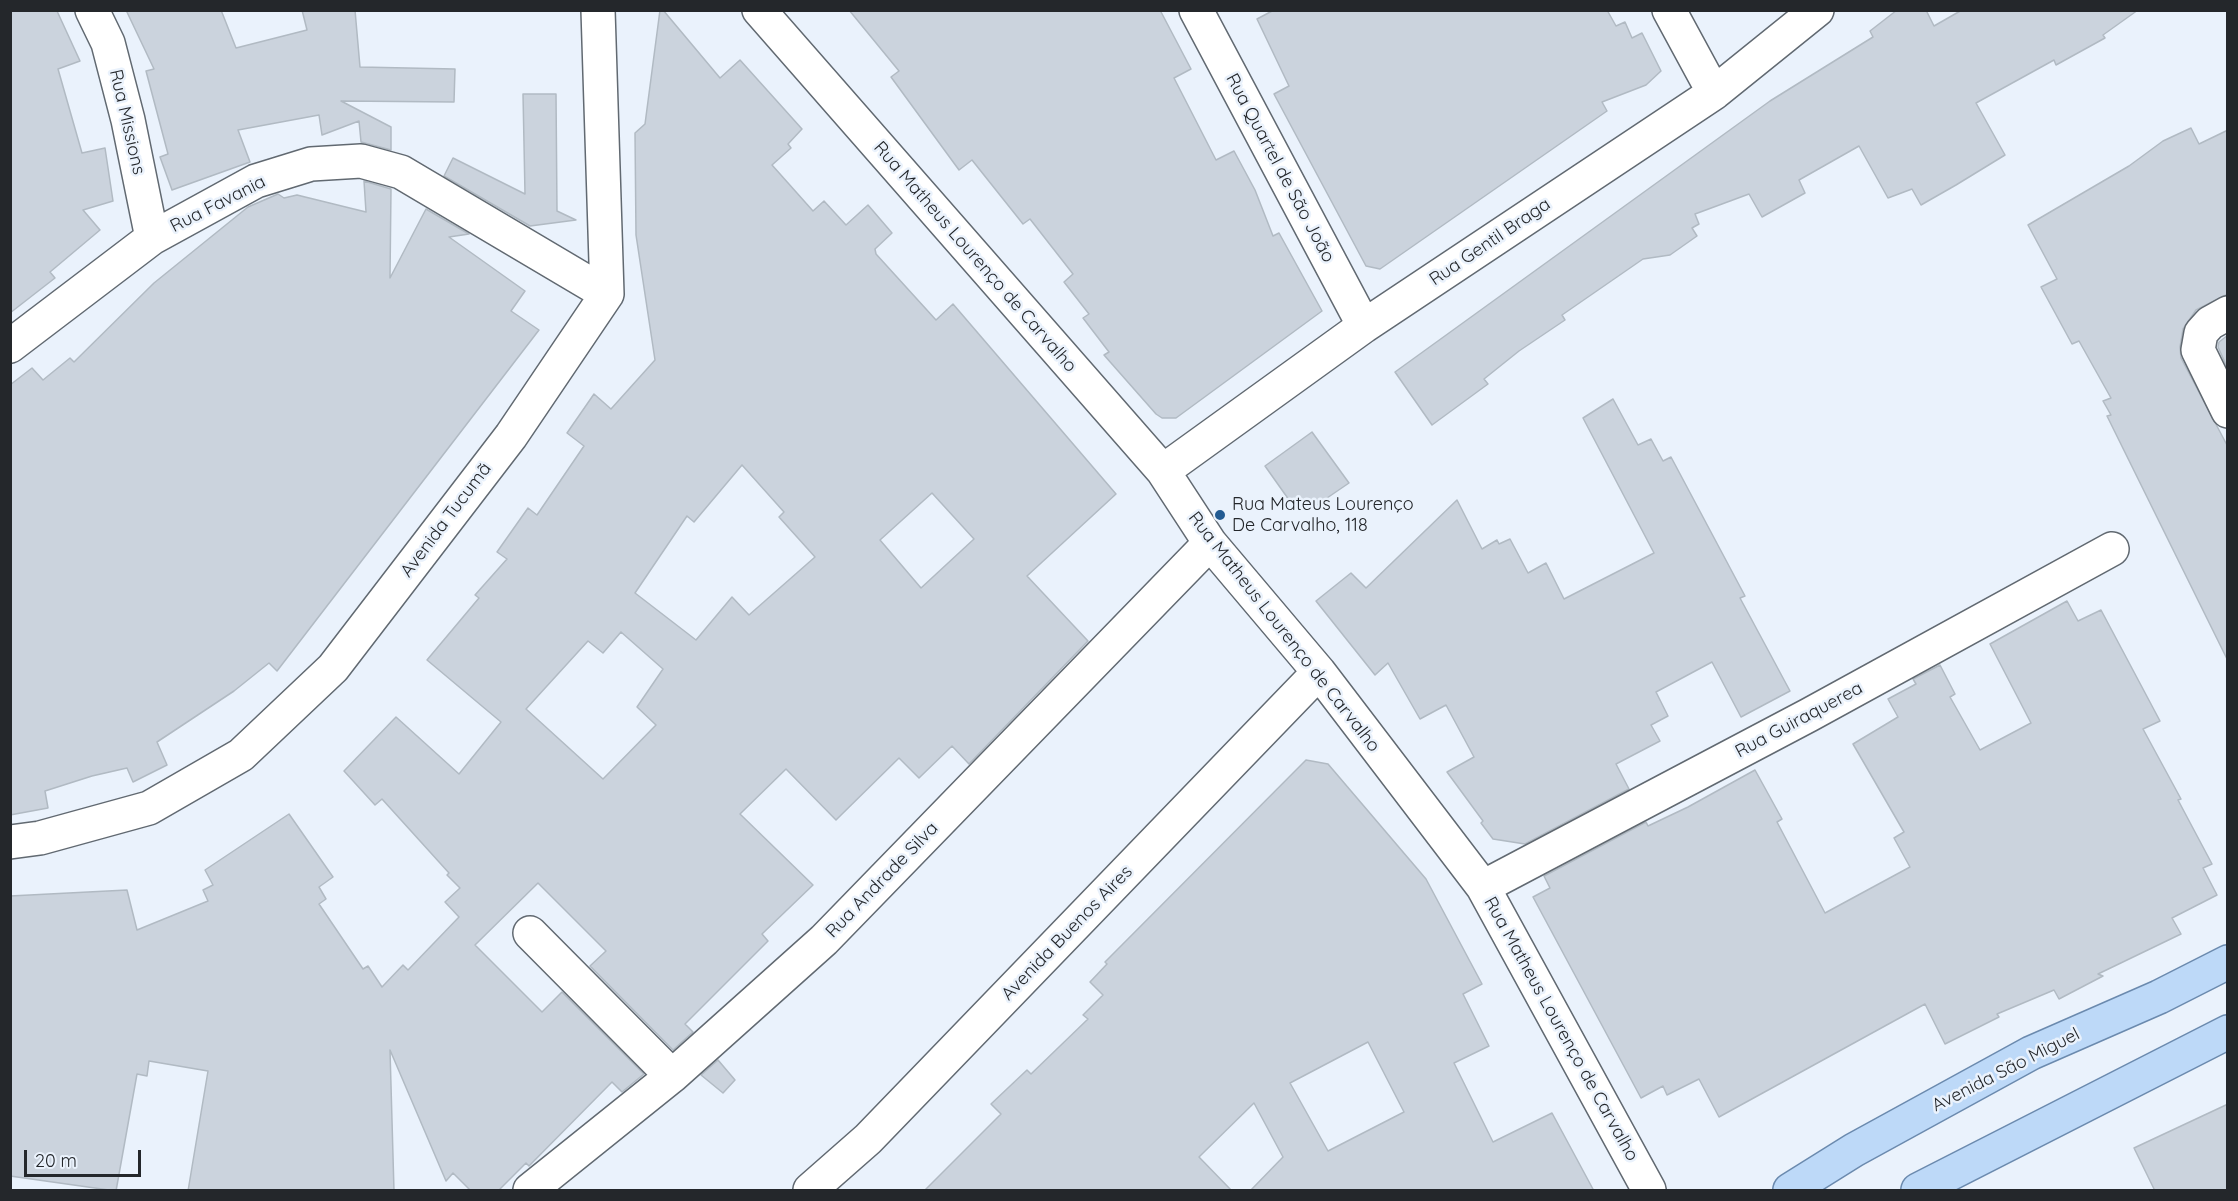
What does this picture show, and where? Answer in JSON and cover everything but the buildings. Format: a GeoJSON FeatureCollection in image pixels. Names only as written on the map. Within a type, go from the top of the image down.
{"type":"FeatureCollection","features":[{"type":"Feature","properties":{"kind":"main road","name":"Avenida São Miguel"},"geometry":{"type":"LineString","coordinates":[[1790,1191],[1854,1150],[2031,1053],[2159,997],[2228,962]]}},
{"type":"Feature","properties":{"kind":"main road"},"geometry":{"type":"LineString","coordinates":[[1918,1191],[2228,1032]]}},
{"type":"Feature","properties":{"kind":"street","name":"Rua Missions"},"geometry":{"type":"LineString","coordinates":[[92,10],[108,43],[128,120],[152,238]]}},
{"type":"Feature","properties":{"kind":"street"},"geometry":{"type":"LineString","coordinates":[[597,10],[607,294]]}},
{"type":"Feature","properties":{"kind":"street","name":"Rua Matheus Lourenço de Carvalho"},"geometry":{"type":"LineString","coordinates":[[759,10],[1162,471],[1210,543],[1319,672],[1483,887],[1649,1191]]}},
{"type":"Feature","properties":{"kind":"street","name":"Rua Quartel de São João"},"geometry":{"type":"LineString","coordinates":[[1196,10],[1364,326]]}},
{"type":"Feature","properties":{"kind":"street"},"geometry":{"type":"LineString","coordinates":[[1669,10],[1714,93]]}},
{"type":"Feature","properties":{"kind":"street","name":"Rua Gentil Braga"},"geometry":{"type":"LineString","coordinates":[[1162,471],[1364,326],[1714,93],[1817,10]]}},
{"type":"Feature","properties":{"kind":"street","name":"Rua Favania"},"geometry":{"type":"LineString","coordinates":[[10,346],[152,238],[256,181],[311,164],[361,161],[401,172],[607,294]]}},
{"type":"Feature","properties":{"kind":"street","name":"Avenida Tucumã"},"geometry":{"type":"LineString","coordinates":[[10,842],[40,838],[149,808],[241,755],[333,668],[511,436],[607,294]]}},
{"type":"Feature","properties":{"kind":"street"},"geometry":{"type":"LineString","coordinates":[[2228,314],[2210,323],[2201,333],[2198,350],[2228,411]]}},
{"type":"Feature","properties":{"kind":"street","name":"Rua Andrade Silva"},"geometry":{"type":"LineString","coordinates":[[530,1191],[672,1076],[824,940],[1210,543]]}},
{"type":"Feature","properties":{"kind":"street","name":"Rua Guiraquerea"},"geometry":{"type":"LineString","coordinates":[[1483,887],[1809,715],[2112,549]]}},
{"type":"Feature","properties":{"kind":"street","name":"Avenida Buenos Aires"},"geometry":{"type":"LineString","coordinates":[[810,1191],[868,1139],[1319,672]]}},
{"type":"Feature","properties":{"kind":"street"},"geometry":{"type":"LineString","coordinates":[[530,933],[672,1076]]}},
{"type":"Feature","properties":{"kind":"place","name":"Rua Mateus Lourenço De Carvalho, 118"},"geometry":{"type":"Point","coordinates":[1220,515]}}]}
